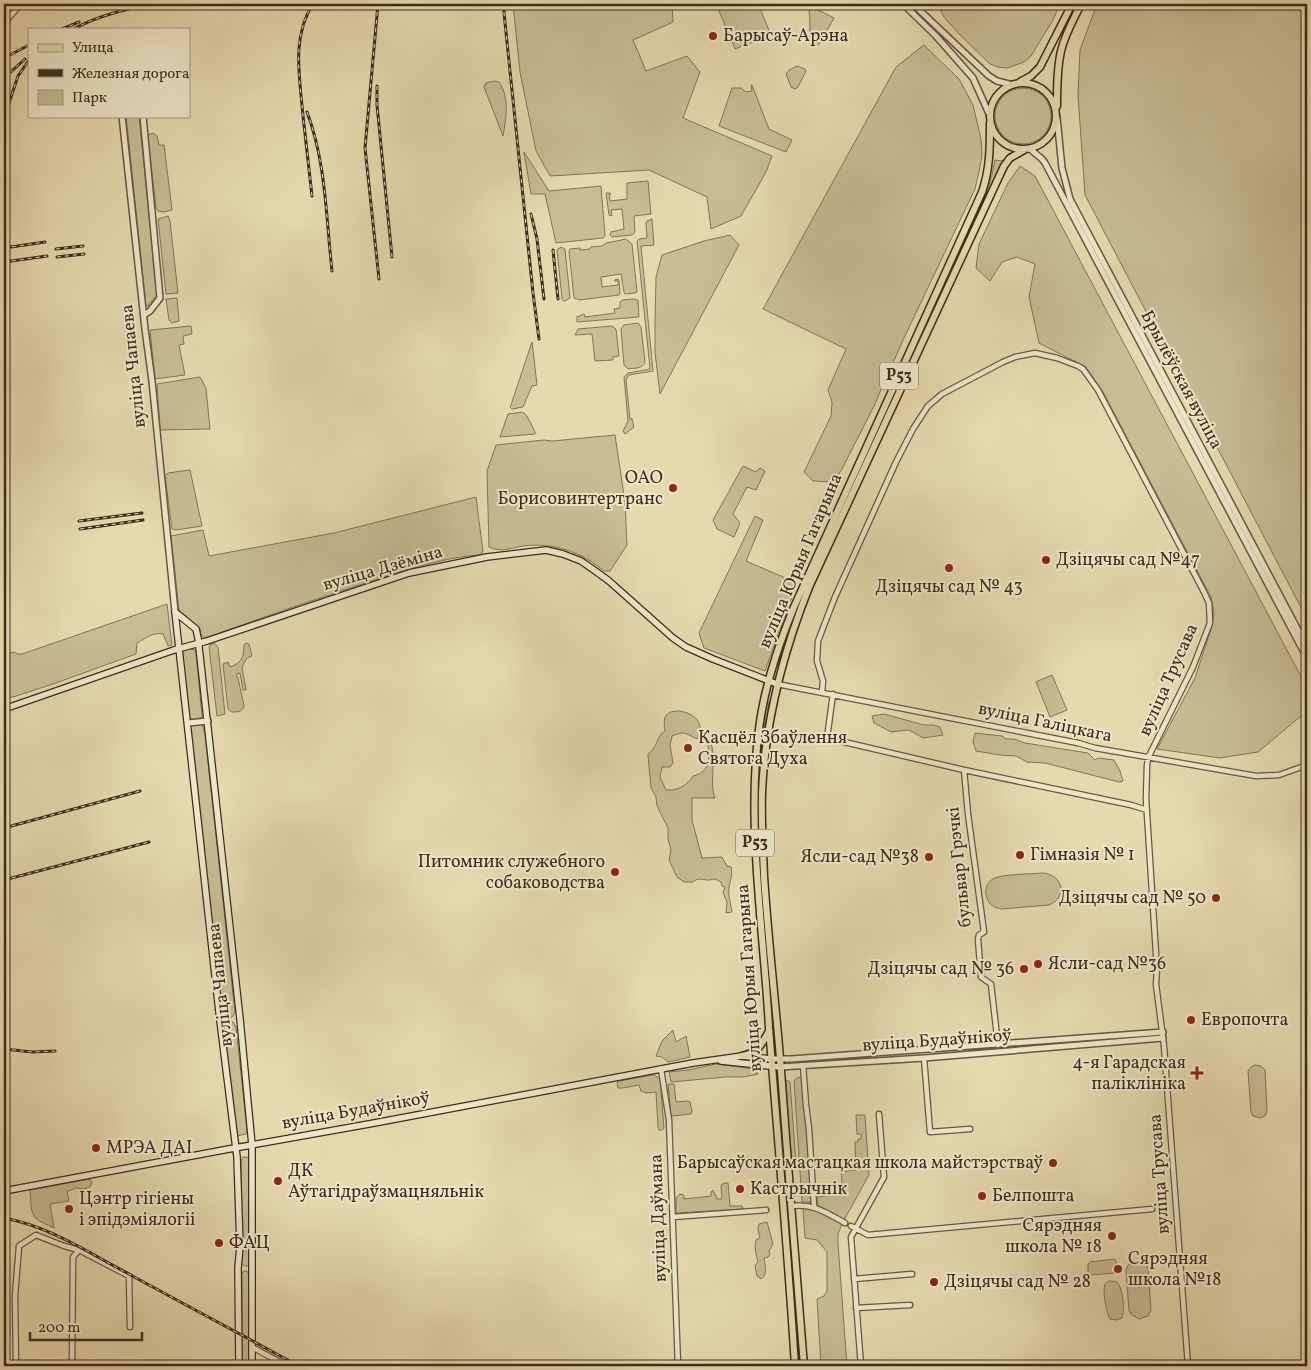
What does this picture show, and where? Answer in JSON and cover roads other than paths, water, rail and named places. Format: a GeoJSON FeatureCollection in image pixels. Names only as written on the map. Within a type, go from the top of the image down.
{"type":"FeatureCollection","features":[{"type":"Feature","properties":{"kind":"main road","name":"вуліца Юрыя Гагарына"},"geometry":{"type":"LineString","coordinates":[[795,1366],[758,882],[755,816],[755,766],[765,694],[786,624],[982,192],[989,168],[991,108],[998,94],[1004,89],[1031,76],[1040,67],[1072,4]]}},
{"type":"Feature","properties":{"kind":"main road","name":"вуліца Юрыя Гагарына"},"geometry":{"type":"LineString","coordinates":[[804,1366],[765,889],[762,795],[766,746],[773,703],[787,647],[800,611],[848,501],[1004,166],[1010,158],[1040,145],[1049,138],[1054,129],[1057,115],[1061,50],[1081,4]]}},
{"type":"Feature","properties":{"kind":"main road"},"geometry":{"type":"LineString","coordinates":[[1015,84],[1034,84],[1043,89],[1055,105],[1057,115]]}},
{"type":"Feature","properties":{"kind":"main road"},"geometry":{"type":"LineString","coordinates":[[990,120],[999,139],[1006,145],[1027,149]]}},
{"type":"Feature","properties":{"kind":"main road","name":"вуліца Дзёміна"},"geometry":{"type":"LineString","coordinates":[[4,709],[409,573],[487,558],[546,550],[580,561],[609,580],[673,638],[686,646],[708,657],[777,684]]}},
{"type":"Feature","properties":{"kind":"main road","name":"вуліца Чапаева"},"geometry":{"type":"LineString","coordinates":[[175,612],[196,629],[199,643],[252,1145],[252,1366]]}},
{"type":"Feature","properties":{"kind":"main road","name":"вуліца Чапаева"},"geometry":{"type":"LineString","coordinates":[[175,612],[220,1021],[236,1148],[240,1246],[238,1268],[239,1366]]}},
{"type":"Feature","properties":{"kind":"main road"},"geometry":{"type":"LineString","coordinates":[[742,1056],[760,1048],[770,1030]]}},
{"type":"Feature","properties":{"kind":"main road","name":"вуліца Будаўнікоў"},"geometry":{"type":"LineString","coordinates":[[4,1191],[661,1069],[742,1056],[772,1059]]}},
{"type":"Feature","properties":{"kind":"main road","name":"вуліца Будаўнікоў"},"geometry":{"type":"LineString","coordinates":[[714,1060],[772,1067],[780,1063]]}},
{"type":"Feature","properties":{"kind":"main road"},"geometry":{"type":"LineString","coordinates":[[238,1268],[252,1269]]}},
{"type":"Feature","properties":{"kind":"street"},"geometry":{"type":"LineString","coordinates":[[4,23],[21,4]]}},
{"type":"Feature","properties":{"kind":"street"},"geometry":{"type":"LineString","coordinates":[[903,4],[936,36],[973,78],[990,120]]}},
{"type":"Feature","properties":{"kind":"street"},"geometry":{"type":"LineString","coordinates":[[913,4],[989,76],[997,81],[1015,84]]}},
{"type":"Feature","properties":{"kind":"street","name":"Брылёўская вуліца"},"geometry":{"type":"LineString","coordinates":[[1057,115],[1062,168],[1070,199],[1140,338]]}},
{"type":"Feature","properties":{"kind":"street","name":"вуліца Чапаева"},"geometry":{"type":"LineString","coordinates":[[122,118],[152,382],[175,612]]}},
{"type":"Feature","properties":{"kind":"street"},"geometry":{"type":"LineString","coordinates":[[142,118],[160,298],[150,311],[144,315]]}},
{"type":"Feature","properties":{"kind":"street","name":"Брылёўская вуліца"},"geometry":{"type":"LineString","coordinates":[[1027,149],[1042,159],[1140,338],[1307,658]]}},
{"type":"Feature","properties":{"kind":"street","name":"вуліца Трусава"},"geometry":{"type":"LineString","coordinates":[[822,692],[824,682],[817,661],[817,648],[826,620],[896,462],[913,429],[928,406],[942,394],[1015,357],[1035,354],[1068,361],[1082,369],[1093,382],[1209,603],[1210,623],[1193,667],[1148,758],[1146,799],[1157,969],[1156,984],[1163,1035],[1188,1366]]}},
{"type":"Feature","properties":{"kind":"street","name":"Брылёўская вуліца"},"geometry":{"type":"LineString","coordinates":[[1247,540],[1307,647]]}},
{"type":"Feature","properties":{"kind":"street","name":"вуліца Галіцкага"},"geometry":{"type":"LineString","coordinates":[[777,684],[1078,743],[1093,748],[1256,776],[1279,774],[1307,765]]}},
{"type":"Feature","properties":{"kind":"street"},"geometry":{"type":"LineString","coordinates":[[833,694],[827,738],[1147,810]]}},
{"type":"Feature","properties":{"kind":"street"},"geometry":{"type":"LineString","coordinates":[[188,723],[208,721]]}},
{"type":"Feature","properties":{"kind":"street","name":"бульвар Грэчкі"},"geometry":{"type":"LineString","coordinates":[[964,770],[984,932],[978,939],[982,977],[991,984],[998,1045]]}},
{"type":"Feature","properties":{"kind":"street","name":"вуліца Будаўнікоў"},"geometry":{"type":"LineString","coordinates":[[780,1063],[862,1054],[1032,1041],[1163,1035]]}},
{"type":"Feature","properties":{"kind":"street","name":"вуліца Будаўнікоў"},"geometry":{"type":"LineString","coordinates":[[772,1059],[780,1063],[804,1065],[924,1058],[1163,1035]]}},
{"type":"Feature","properties":{"kind":"street"},"geometry":{"type":"LineString","coordinates":[[1032,1041],[1033,1049]]}},
{"type":"Feature","properties":{"kind":"street"},"geometry":{"type":"LineString","coordinates":[[923,1050],[930,1132],[970,1129]]}},
{"type":"Feature","properties":{"kind":"street"},"geometry":{"type":"LineString","coordinates":[[862,1054],[864,1061]]}},
{"type":"Feature","properties":{"kind":"street"},"geometry":{"type":"LineString","coordinates":[[804,1065],[814,1206]]}},
{"type":"Feature","properties":{"kind":"street","name":"вуліца Даўмана"},"geometry":{"type":"LineString","coordinates":[[661,1069],[669,1120],[678,1366]]}},
{"type":"Feature","properties":{"kind":"street"},"geometry":{"type":"LineString","coordinates":[[861,1366],[851,1237],[853,1228],[884,1177],[879,1114]]}},
{"type":"Feature","properties":{"kind":"street"},"geometry":{"type":"LineString","coordinates":[[791,1206],[814,1206],[845,1223]]}},
{"type":"Feature","properties":{"kind":"street"},"geometry":{"type":"LineString","coordinates":[[853,1228],[868,1235],[1152,1209]]}},
{"type":"Feature","properties":{"kind":"street"},"geometry":{"type":"LineString","coordinates":[[673,1217],[766,1210]]}},
{"type":"Feature","properties":{"kind":"street"},"geometry":{"type":"LineString","coordinates":[[16,1366],[15,1296],[19,1246],[36,1235],[79,1250],[129,1276],[130,1327]]}},
{"type":"Feature","properties":{"kind":"street"},"geometry":{"type":"LineString","coordinates":[[72,1366],[73,1257],[79,1250]]}},
{"type":"Feature","properties":{"kind":"street"},"geometry":{"type":"LineString","coordinates":[[854,1279],[912,1274]]}},
{"type":"Feature","properties":{"kind":"street"},"geometry":{"type":"LineString","coordinates":[[856,1308],[910,1305]]}},
{"type":"Feature","properties":{"kind":"street"},"geometry":{"type":"LineString","coordinates":[[252,1347],[287,1366]]}},
{"type":"Feature","properties":{"kind":"street"},"geometry":{"type":"LineString","coordinates":[[1298,1366],[1307,1364]]}},
{"type":"Feature","properties":{"kind":"railway"},"geometry":{"type":"LineString","coordinates":[[76,28],[101,17],[149,4]]}},
{"type":"Feature","properties":{"kind":"railway"},"geometry":{"type":"LineString","coordinates":[[312,196],[300,88],[299,44],[306,17],[313,4]]}},
{"type":"Feature","properties":{"kind":"railway"},"geometry":{"type":"LineString","coordinates":[[378,4],[365,148],[379,279]]}},
{"type":"Feature","properties":{"kind":"railway"},"geometry":{"type":"LineString","coordinates":[[504,4],[539,339]]}},
{"type":"Feature","properties":{"kind":"railway"},"geometry":{"type":"LineString","coordinates":[[64,28],[79,22]]}},
{"type":"Feature","properties":{"kind":"railway"},"geometry":{"type":"LineString","coordinates":[[4,58],[28,46]]}},
{"type":"Feature","properties":{"kind":"railway"},"geometry":{"type":"LineString","coordinates":[[4,78],[25,59]]}},
{"type":"Feature","properties":{"kind":"railway"},"geometry":{"type":"LineString","coordinates":[[4,118],[18,76],[28,61]]}},
{"type":"Feature","properties":{"kind":"railway"},"geometry":{"type":"LineString","coordinates":[[377,86],[377,105],[392,257]]}},
{"type":"Feature","properties":{"kind":"railway"},"geometry":{"type":"LineString","coordinates":[[307,112],[322,170],[332,271]]}},
{"type":"Feature","properties":{"kind":"railway"},"geometry":{"type":"LineString","coordinates":[[531,214],[537,239],[544,299]]}},
{"type":"Feature","properties":{"kind":"railway"},"geometry":{"type":"LineString","coordinates":[[4,248],[45,242]]}},
{"type":"Feature","properties":{"kind":"railway"},"geometry":{"type":"LineString","coordinates":[[56,249],[83,246]]}},
{"type":"Feature","properties":{"kind":"railway"},"geometry":{"type":"LineString","coordinates":[[553,250],[558,299]]}},
{"type":"Feature","properties":{"kind":"railway"},"geometry":{"type":"LineString","coordinates":[[57,257],[84,254]]}},
{"type":"Feature","properties":{"kind":"railway"},"geometry":{"type":"LineString","coordinates":[[4,262],[47,256]]}},
{"type":"Feature","properties":{"kind":"railway"},"geometry":{"type":"LineString","coordinates":[[79,521],[142,513]]}},
{"type":"Feature","properties":{"kind":"railway"},"geometry":{"type":"LineString","coordinates":[[80,529],[143,520]]}},
{"type":"Feature","properties":{"kind":"railway"},"geometry":{"type":"LineString","coordinates":[[4,828],[140,791]]}},
{"type":"Feature","properties":{"kind":"railway"},"geometry":{"type":"LineString","coordinates":[[4,880],[149,842]]}},
{"type":"Feature","properties":{"kind":"railway"},"geometry":{"type":"LineString","coordinates":[[4,1049],[32,1052],[55,1051]]}},
{"type":"Feature","properties":{"kind":"railway"},"geometry":{"type":"LineString","coordinates":[[4,1218],[36,1227],[66,1240],[299,1366]]}},
{"type":"Feature","properties":{"kind":"place","name":"Барысаў-Арэна"},"geometry":{"type":"Point","coordinates":[713,36]}},
{"type":"Feature","properties":{"kind":"place","name":"ОАО Борисовинтертранс"},"geometry":{"type":"Point","coordinates":[673,488]}},
{"type":"Feature","properties":{"kind":"place","name":"Дзіцячы сад №47"},"geometry":{"type":"Point","coordinates":[1046,560]}},
{"type":"Feature","properties":{"kind":"place","name":"Дзіцячы сад № 43"},"geometry":{"type":"Point","coordinates":[949,568]}},
{"type":"Feature","properties":{"kind":"place","name":"Касцёл Збаўлення Святога Духа"},"geometry":{"type":"Point","coordinates":[688,748]}},
{"type":"Feature","properties":{"kind":"place","name":"Гімназія № 1"},"geometry":{"type":"Point","coordinates":[1020,855]}},
{"type":"Feature","properties":{"kind":"place","name":"Ясли-сад №38"},"geometry":{"type":"Point","coordinates":[929,857]}},
{"type":"Feature","properties":{"kind":"place","name":"Питомник служебного собаководства"},"geometry":{"type":"Point","coordinates":[615,872]}},
{"type":"Feature","properties":{"kind":"place","name":"Дзіцячы сад № 50"},"geometry":{"type":"Point","coordinates":[1216,898]}},
{"type":"Feature","properties":{"kind":"place","name":"Ясли-сад №36"},"geometry":{"type":"Point","coordinates":[1038,964]}},
{"type":"Feature","properties":{"kind":"place","name":"Дзіцячы сад № 36"},"geometry":{"type":"Point","coordinates":[1024,969]}},
{"type":"Feature","properties":{"kind":"place","name":"Европочта"},"geometry":{"type":"Point","coordinates":[1191,1020]}},
{"type":"Feature","properties":{"kind":"place","name":"4-я Гарадская паліклініка"},"geometry":{"type":"Point","coordinates":[1197,1073]}},
{"type":"Feature","properties":{"kind":"place","name":"МРЭА ДАІ"},"geometry":{"type":"Point","coordinates":[96,1148]}},
{"type":"Feature","properties":{"kind":"place","name":"Барысаўская мастацкая школа майстэрстваў"},"geometry":{"type":"Point","coordinates":[1053,1163]}},
{"type":"Feature","properties":{"kind":"place","name":"ДК Аўтагідраўзмацняльнік"},"geometry":{"type":"Point","coordinates":[278,1181]}},
{"type":"Feature","properties":{"kind":"place","name":"Кастрычнік"},"geometry":{"type":"Point","coordinates":[740,1189]}},
{"type":"Feature","properties":{"kind":"place","name":"Белпошта"},"geometry":{"type":"Point","coordinates":[982,1196]}},
{"type":"Feature","properties":{"kind":"place","name":"Цэнтр гігіены і эпідэміялогіі"},"geometry":{"type":"Point","coordinates":[69,1209]}},
{"type":"Feature","properties":{"kind":"place","name":"Сярэдняя школа № 18"},"geometry":{"type":"Point","coordinates":[1112,1236]}},
{"type":"Feature","properties":{"kind":"place","name":"ФАЦ"},"geometry":{"type":"Point","coordinates":[219,1243]}},
{"type":"Feature","properties":{"kind":"place","name":"Сярэдняя школа №18"},"geometry":{"type":"Point","coordinates":[1118,1269]}},
{"type":"Feature","properties":{"kind":"place","name":"Дзіцячы сад № 28"},"geometry":{"type":"Point","coordinates":[934,1282]}}]}
